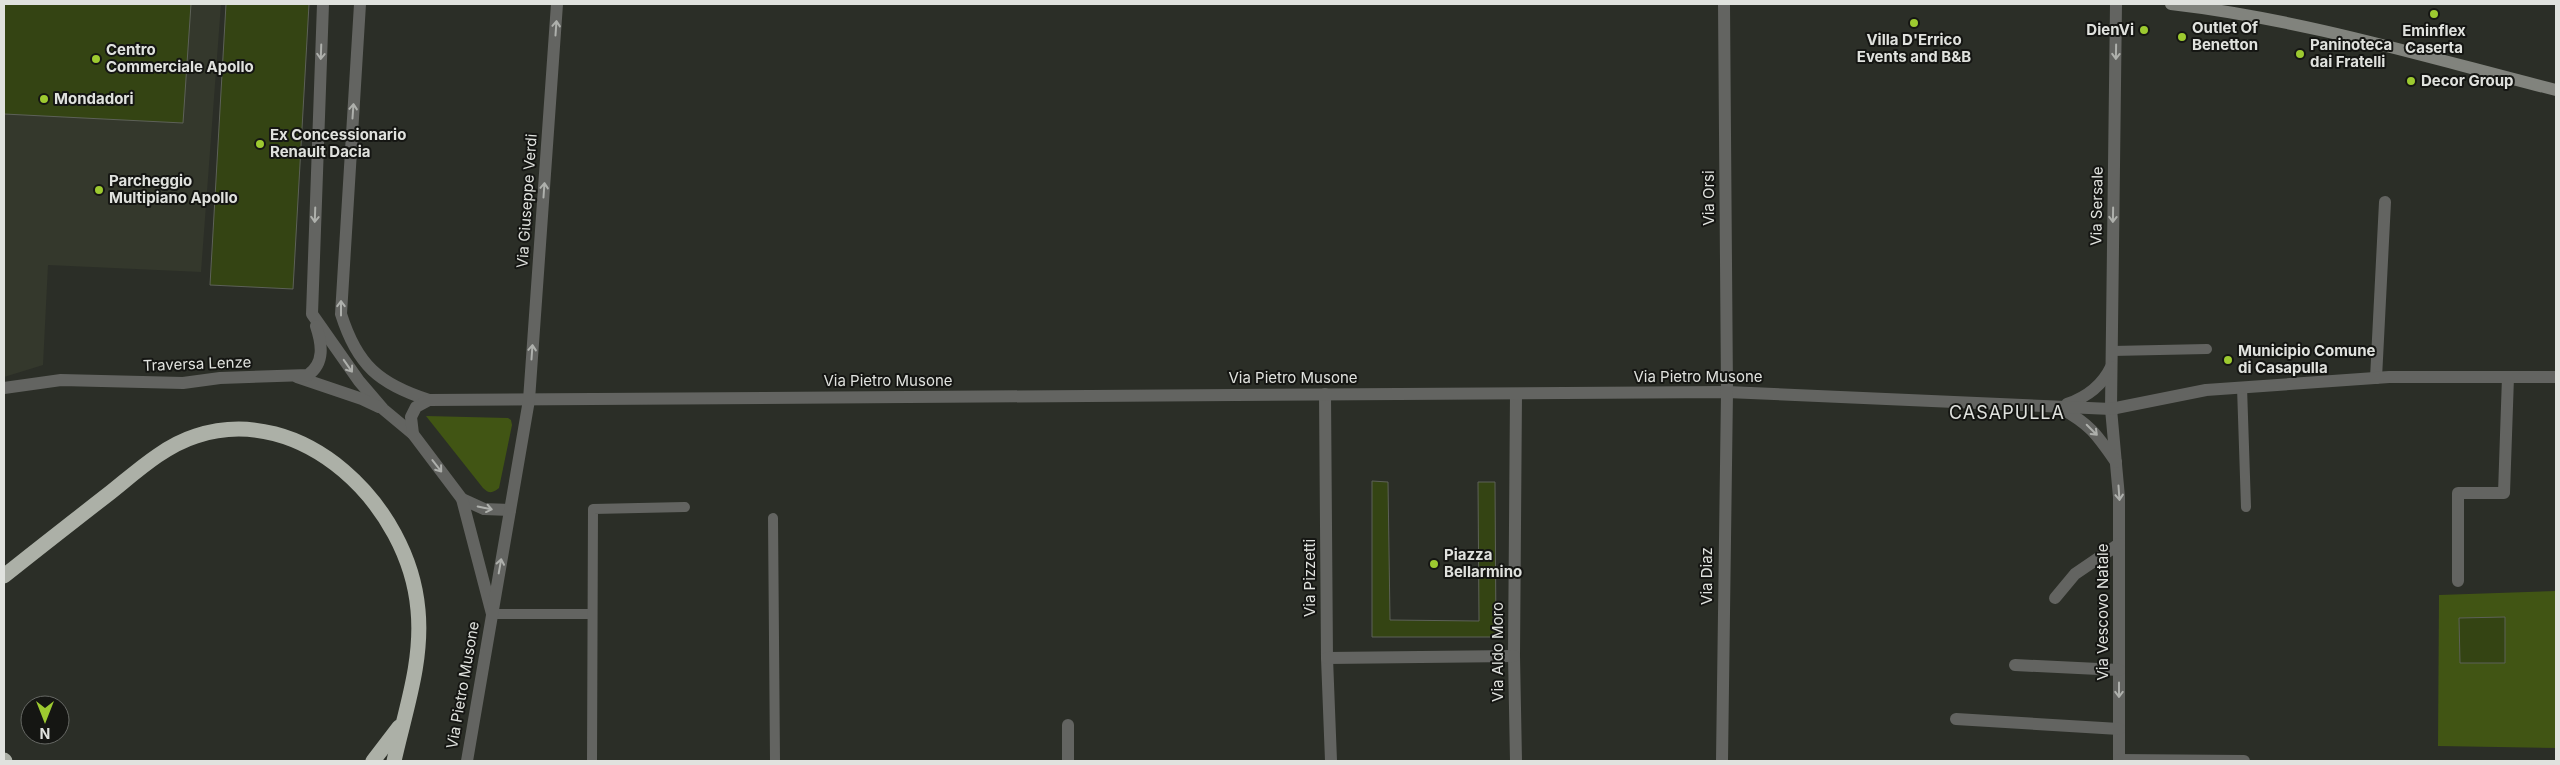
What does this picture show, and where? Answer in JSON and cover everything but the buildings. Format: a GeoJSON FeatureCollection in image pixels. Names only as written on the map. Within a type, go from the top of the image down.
{"type":"FeatureCollection","features":[{"type":"Feature","properties":{"kind":"highway"},"geometry":{"type":"LineString","coordinates":[[4,576],[137,472],[170,449],[195,436],[247,429],[276,434],[304,444],[332,462],[369,496],[388,523],[404,552],[418,607],[420,635],[416,672],[394,761]]}},
{"type":"Feature","properties":{"kind":"highway"},"geometry":{"type":"LineString","coordinates":[[373,761],[403,722]]}},
{"type":"Feature","properties":{"kind":"main road"},"geometry":{"type":"LineString","coordinates":[[2172,4],[2255,16],[2346,36],[2556,90]]}},
{"type":"Feature","properties":{"kind":"street"},"geometry":{"type":"LineString","coordinates":[[321,356],[320,340],[312,314],[323,4]]}},
{"type":"Feature","properties":{"kind":"street","name":"Via Pietro Musone"},"geometry":{"type":"LineString","coordinates":[[360,4],[340,314],[348,337],[376,376],[400,390],[429,400],[1727,392],[2111,409],[2206,390],[2242,387],[2376,378],[2556,377]]}},
{"type":"Feature","properties":{"kind":"street","name":"Via Giuseppe Verdi"},"geometry":{"type":"LineString","coordinates":[[529,400],[557,4]]}},
{"type":"Feature","properties":{"kind":"street","name":"Via Orsi"},"geometry":{"type":"LineString","coordinates":[[1724,4],[1727,392]]}},
{"type":"Feature","properties":{"kind":"street","name":"Via Sersale"},"geometry":{"type":"LineString","coordinates":[[2111,409],[2116,4]]}},
{"type":"Feature","properties":{"kind":"street"},"geometry":{"type":"LineString","coordinates":[[2376,378],[2385,202]]}},
{"type":"Feature","properties":{"kind":"street"},"geometry":{"type":"LineString","coordinates":[[312,314],[359,381],[384,409]]}},
{"type":"Feature","properties":{"kind":"street"},"geometry":{"type":"LineString","coordinates":[[330,341],[348,337]]}},
{"type":"Feature","properties":{"kind":"street","name":"Traversa Lenze"},"geometry":{"type":"LineString","coordinates":[[4,388],[61,380],[183,383],[220,378],[308,374],[317,369],[321,356],[330,341]]}},
{"type":"Feature","properties":{"kind":"street","name":"Via Pietro Musone"},"geometry":{"type":"LineString","coordinates":[[2057,407],[2082,399],[2094,390],[2112,364]]}},
{"type":"Feature","properties":{"kind":"street"},"geometry":{"type":"LineString","coordinates":[[294,376],[362,399],[384,409]]}},
{"type":"Feature","properties":{"kind":"street"},"geometry":{"type":"LineString","coordinates":[[2458,581],[2458,493],[2504,493],[2508,377]]}},
{"type":"Feature","properties":{"kind":"street","name":"Via Diaz"},"geometry":{"type":"LineString","coordinates":[[1722,761],[1727,392]]}},
{"type":"Feature","properties":{"kind":"street","name":"Via Pizzetti"},"geometry":{"type":"LineString","coordinates":[[1325,394],[1327,658],[1331,761]]}},
{"type":"Feature","properties":{"kind":"street","name":"Via Aldo Moro"},"geometry":{"type":"LineString","coordinates":[[1516,394],[1514,656],[1516,761]]}},
{"type":"Feature","properties":{"kind":"street"},"geometry":{"type":"LineString","coordinates":[[413,434],[410,417],[416,407],[429,400]]}},
{"type":"Feature","properties":{"kind":"street","name":"Via Pietro Musone"},"geometry":{"type":"LineString","coordinates":[[466,761],[529,400]]}},
{"type":"Feature","properties":{"kind":"street"},"geometry":{"type":"LineString","coordinates":[[2057,407],[2082,420],[2096,432],[2116,463]]}},
{"type":"Feature","properties":{"kind":"street","name":"Via Pietro Musone"},"geometry":{"type":"LineString","coordinates":[[384,409],[413,434],[462,498],[492,614]]}},
{"type":"Feature","properties":{"kind":"street","name":"Via Vescovo Natale"},"geometry":{"type":"LineString","coordinates":[[2111,409],[2116,463],[2119,544],[2119,761]]}},
{"type":"Feature","properties":{"kind":"street","name":"Via Pietro Musone"},"geometry":{"type":"LineString","coordinates":[[462,498],[484,509],[510,510]]}},
{"type":"Feature","properties":{"kind":"street"},"geometry":{"type":"LineString","coordinates":[[2054,598],[2076,574],[2119,544]]}},
{"type":"Feature","properties":{"kind":"street"},"geometry":{"type":"LineString","coordinates":[[1327,658],[1514,656]]}},
{"type":"Feature","properties":{"kind":"street"},"geometry":{"type":"LineString","coordinates":[[2014,665],[2119,670]]}},
{"type":"Feature","properties":{"kind":"street"},"geometry":{"type":"LineString","coordinates":[[1956,719],[2119,729]]}},
{"type":"Feature","properties":{"kind":"street"},"geometry":{"type":"LineString","coordinates":[[1068,725],[1068,761]]}},
{"type":"Feature","properties":{"kind":"street"},"geometry":{"type":"LineString","coordinates":[[2119,761],[2244,761]]}},
{"type":"Feature","properties":{"kind":"lane"},"geometry":{"type":"LineString","coordinates":[[2112,351],[2207,349]]}},
{"type":"Feature","properties":{"kind":"lane"},"geometry":{"type":"LineString","coordinates":[[2242,387],[2246,507]]}},
{"type":"Feature","properties":{"kind":"lane"},"geometry":{"type":"LineString","coordinates":[[592,761],[593,509],[686,507]]}},
{"type":"Feature","properties":{"kind":"lane"},"geometry":{"type":"LineString","coordinates":[[774,518],[775,761]]}},
{"type":"Feature","properties":{"kind":"lane"},"geometry":{"type":"LineString","coordinates":[[492,614],[592,614]]}},
{"type":"Feature","properties":{"kind":"shaded area"},"geometry":{"type":"Polygon","coordinates":[[[4,4],[221,4],[201,272],[48,265],[43,365],[4,377],[4,4]]]}},
{"type":"Feature","properties":{"kind":"green space"},"geometry":{"type":"Polygon","coordinates":[[[426,416],[508,418],[511,420],[512,425],[499,488],[491,492],[483,488],[426,416]]]}},
{"type":"Feature","properties":{"kind":"green space"},"geometry":{"type":"Polygon","coordinates":[[[2556,591],[2556,748],[2438,746],[2439,595],[2556,591]]]}},
{"type":"Feature","properties":{"kind":"place","name":"Eminflex Caserta"},"geometry":{"type":"Point","coordinates":[2434,14]}},
{"type":"Feature","properties":{"kind":"place","name":"Villa D'Errico Events and B&B"},"geometry":{"type":"Point","coordinates":[1914,23]}},
{"type":"Feature","properties":{"kind":"place","name":"DienVi"},"geometry":{"type":"Point","coordinates":[2144,30]}},
{"type":"Feature","properties":{"kind":"place","name":"Outlet Of Benetton"},"geometry":{"type":"Point","coordinates":[2182,37]}},
{"type":"Feature","properties":{"kind":"place","name":"Paninoteca dai Fratelli"},"geometry":{"type":"Point","coordinates":[2300,54]}},
{"type":"Feature","properties":{"kind":"place","name":"Centro Commerciale Apollo"},"geometry":{"type":"Point","coordinates":[96,59]}},
{"type":"Feature","properties":{"kind":"place","name":"Decor Group"},"geometry":{"type":"Point","coordinates":[2411,81]}},
{"type":"Feature","properties":{"kind":"place","name":"Mondadori"},"geometry":{"type":"Point","coordinates":[44,99]}},
{"type":"Feature","properties":{"kind":"place","name":"Ex Concessionario Renault Dacia"},"geometry":{"type":"Point","coordinates":[260,144]}},
{"type":"Feature","properties":{"kind":"place","name":"Parcheggio Multipiano Apollo"},"geometry":{"type":"Point","coordinates":[99,190]}},
{"type":"Feature","properties":{"kind":"place","name":"Municipio Comune di Casapulla"},"geometry":{"type":"Point","coordinates":[2228,360]}},
{"type":"Feature","properties":{"kind":"place","name":"Piazza Bellarmino"},"geometry":{"type":"Point","coordinates":[1434,564]}},
{"type":"Feature","properties":{"kind":"district","name":"CASAPULLA"},"geometry":{"type":"Point","coordinates":[2007,413]}}]}
